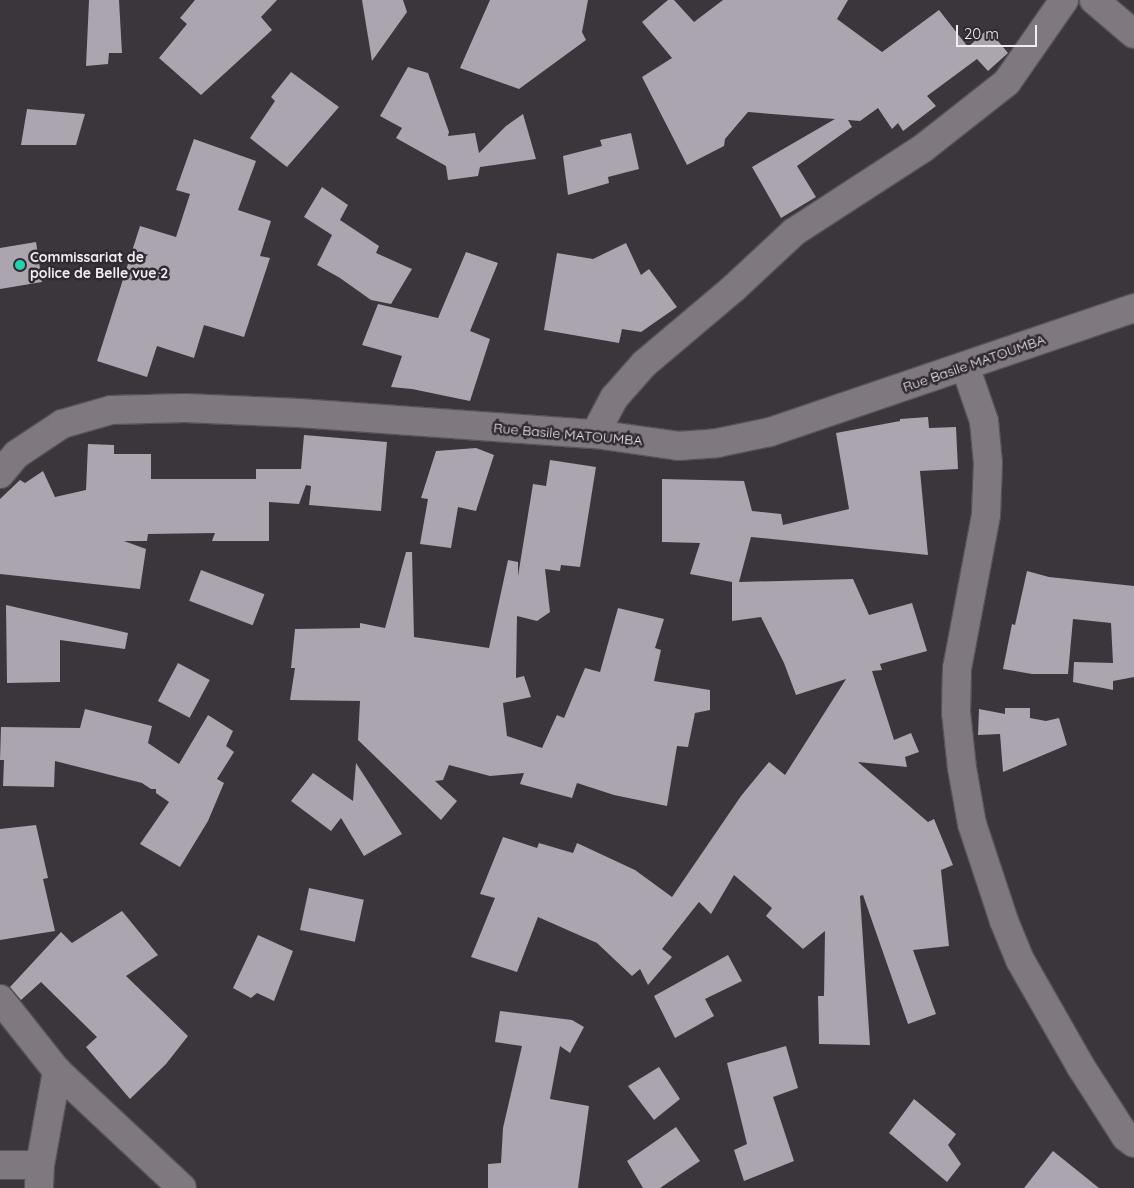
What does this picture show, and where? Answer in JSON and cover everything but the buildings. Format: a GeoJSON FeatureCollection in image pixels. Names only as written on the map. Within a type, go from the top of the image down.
{"type":"FeatureCollection","features":[{"type":"Feature","properties":{"kind":"street"},"geometry":{"type":"LineString","coordinates":[[595,434],[614,398],[644,364],[734,288],[794,232],[922,149],[1008,82],[1064,0]]}},
{"type":"Feature","properties":{"kind":"street"},"geometry":{"type":"LineString","coordinates":[[1094,0],[1134,34]]}},
{"type":"Feature","properties":{"kind":"street","name":"Rue Basile MATOUMBA"},"geometry":{"type":"LineString","coordinates":[[0,474],[17,454],[62,424],[111,410],[185,408],[299,413],[595,434],[678,446],[717,443],[770,432],[1134,308]]}},
{"type":"Feature","properties":{"kind":"street"},"geometry":{"type":"LineString","coordinates":[[965,366],[984,421],[988,463],[986,515],[957,668],[956,712],[962,768],[972,824],[1004,921],[1020,960],[1080,1067],[1126,1137],[1134,1143]]}},
{"type":"Feature","properties":{"kind":"street"},"geometry":{"type":"LineString","coordinates":[[0,452],[62,424]]}},
{"type":"Feature","properties":{"kind":"street"},"geometry":{"type":"LineString","coordinates":[[0,999],[57,1071],[182,1188]]}},
{"type":"Feature","properties":{"kind":"street"},"geometry":{"type":"LineString","coordinates":[[0,1165],[39,1177],[57,1071]]}},
{"type":"Feature","properties":{"kind":"place","name":"Commissariat de police de Belle vue 2"},"geometry":{"type":"Point","coordinates":[20,265]}}]}
